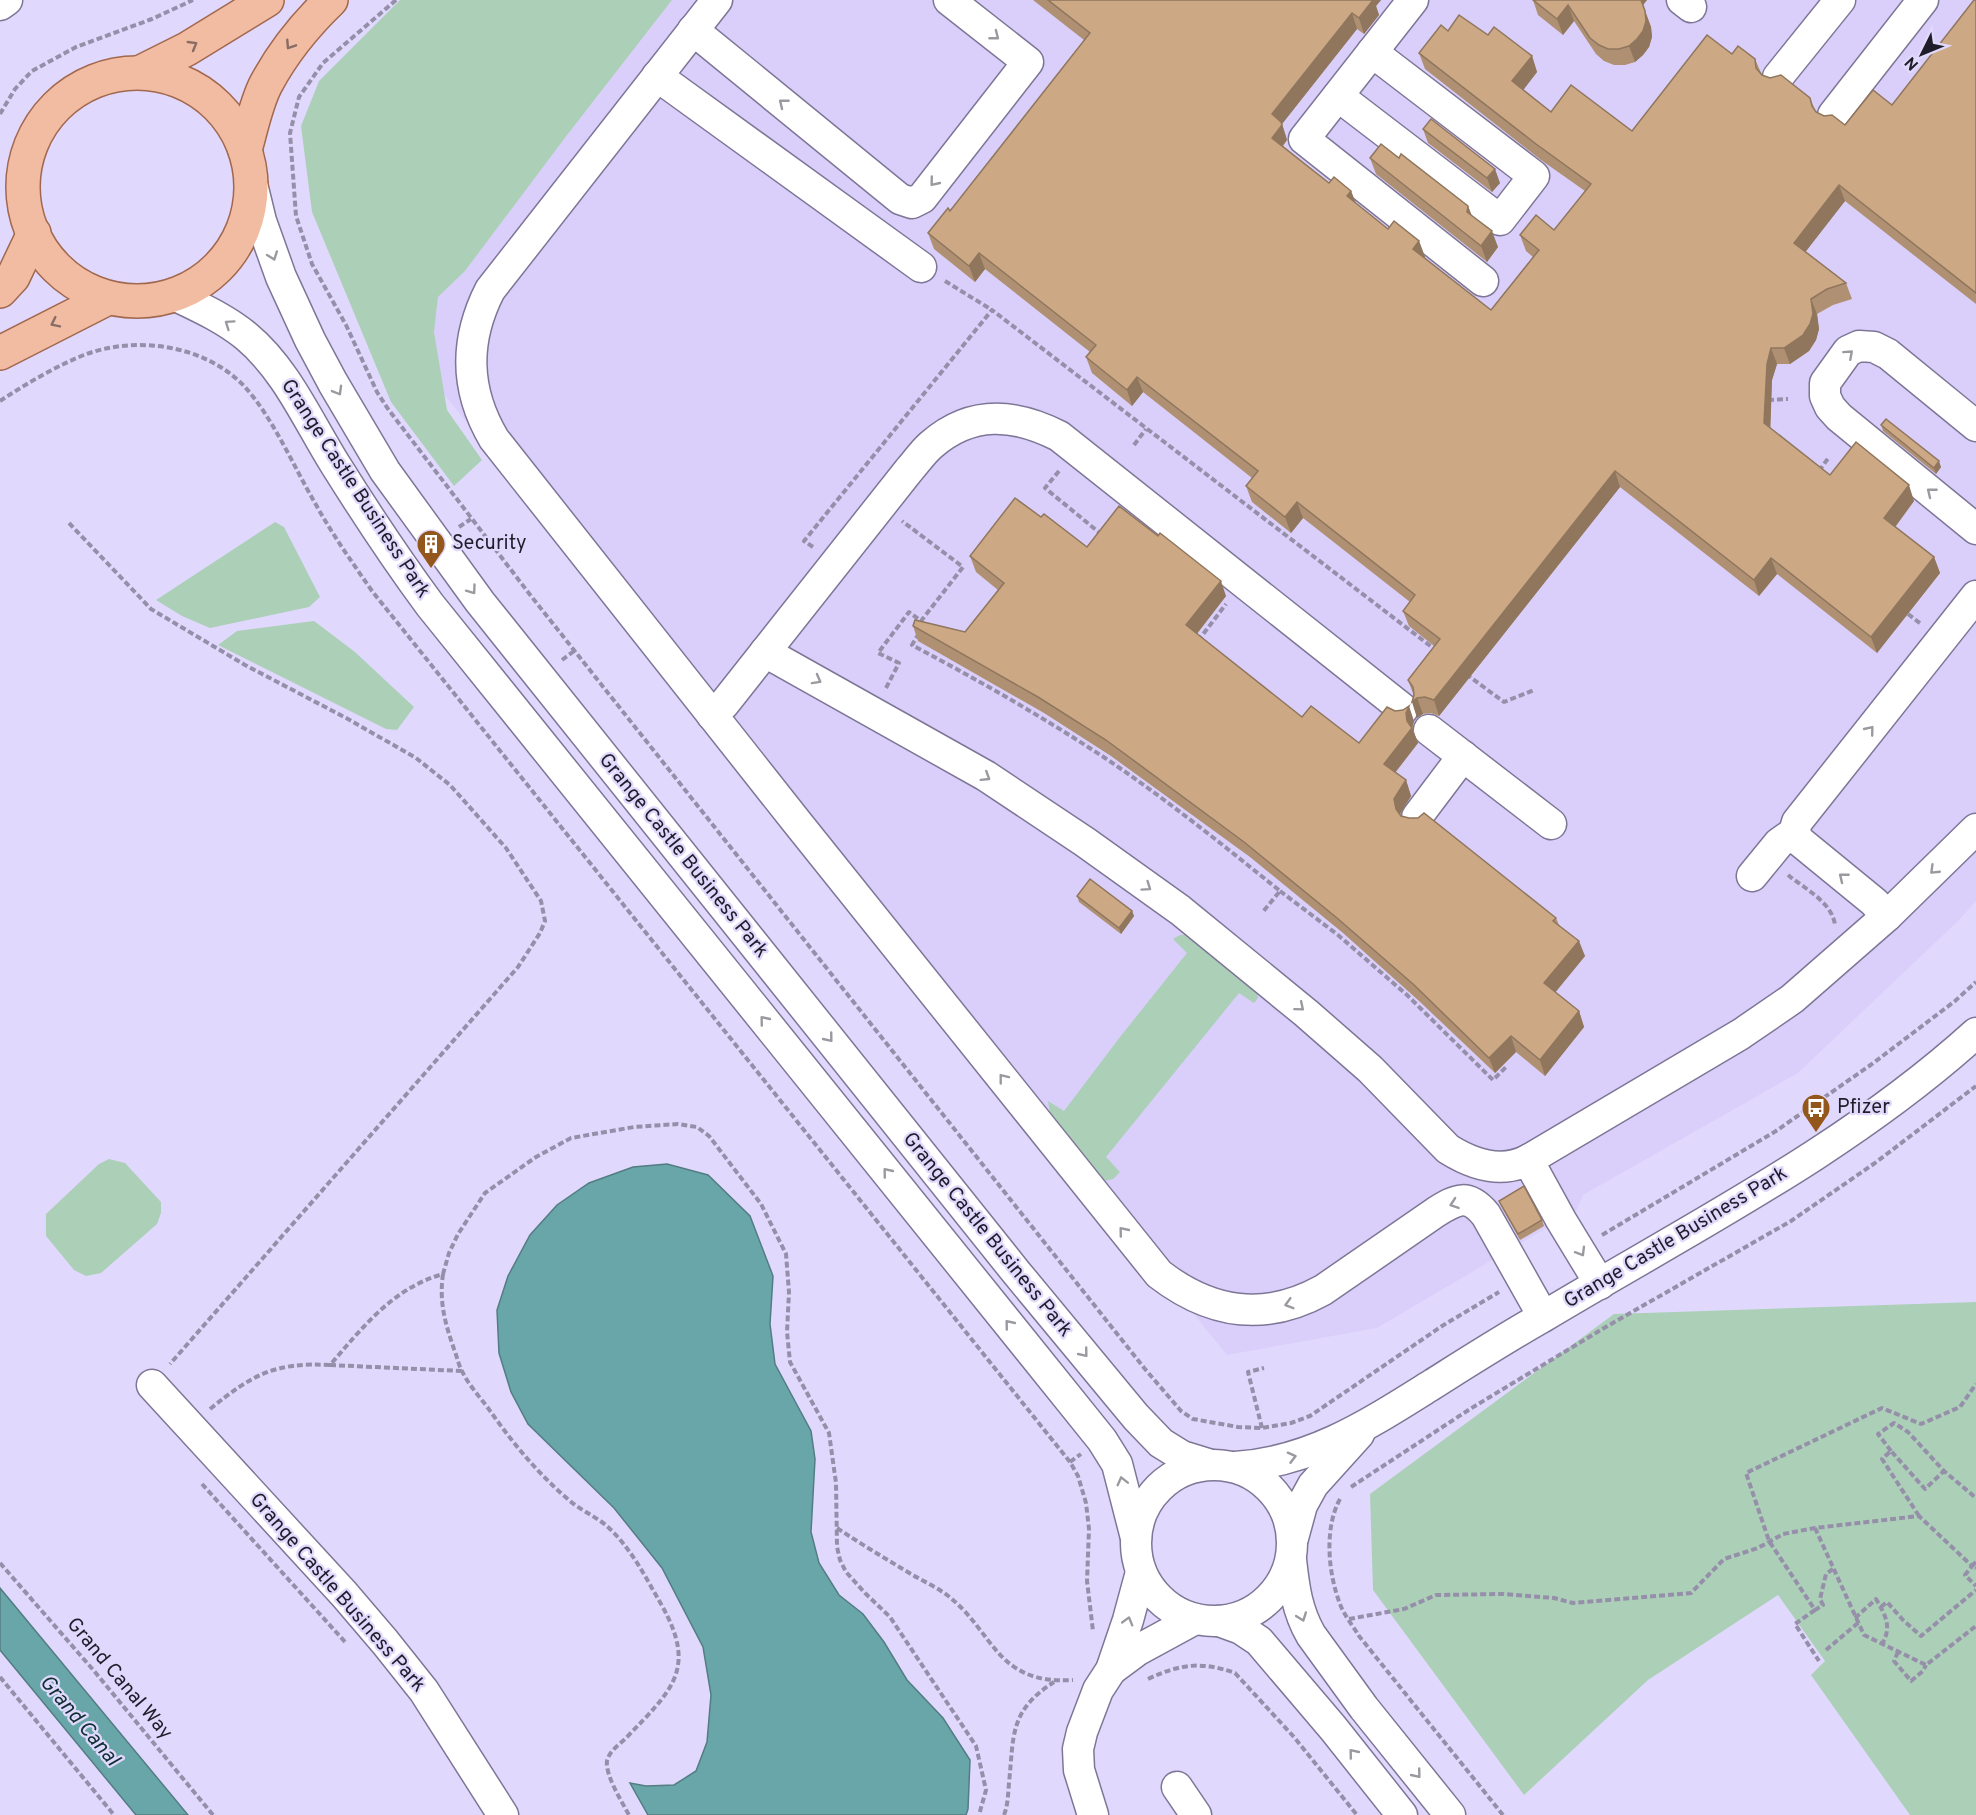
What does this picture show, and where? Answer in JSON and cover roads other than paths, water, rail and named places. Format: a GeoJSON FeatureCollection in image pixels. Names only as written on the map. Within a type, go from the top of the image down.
{"type":"FeatureCollection","features":[{"type":"Feature","properties":{"kind":"main road"},"geometry":{"type":"LineString","coordinates":[[141,72],[187,49],[267,0]]}},
{"type":"Feature","properties":{"kind":"main road"},"geometry":{"type":"LineString","coordinates":[[248,165],[232,123],[212,102],[183,82],[163,75],[141,72],[103,77],[83,85],[66,97],[49,112],[36,131],[28,150],[24,169],[23,205],[34,233],[53,262],[82,285],[108,298],[138,301],[159,299],[174,295],[199,283],[216,270],[236,243],[247,219],[248,165],[265,85],[308,21],[331,0]]}},
{"type":"Feature","properties":{"kind":"main road"},"geometry":{"type":"LineString","coordinates":[[0,291],[13,277],[34,233]]}},
{"type":"Feature","properties":{"kind":"main road"},"geometry":{"type":"LineString","coordinates":[[0,353],[51,325],[108,298]]}},
{"type":"Feature","properties":{"kind":"street"},"geometry":{"type":"LineString","coordinates":[[0,4],[7,0]]}},
{"type":"Feature","properties":{"kind":"street"},"geometry":{"type":"LineString","coordinates":[[717,0],[490,290],[480,309],[473,331],[473,385],[483,421],[494,439],[1159,1274],[1194,1297],[1225,1307],[1267,1309],[1293,1304],[1323,1290],[1454,1201],[1467,1200],[1486,1215],[1543,1316]]}},
{"type":"Feature","properties":{"kind":"street"},"geometry":{"type":"LineString","coordinates":[[693,30],[900,199],[912,203],[922,198],[1028,62],[949,0]]}},
{"type":"Feature","properties":{"kind":"street"},"geometry":{"type":"LineString","coordinates":[[1413,0],[1304,139],[1483,281]]}},
{"type":"Feature","properties":{"kind":"street"},"geometry":{"type":"LineString","coordinates":[[1778,77],[1840,0]]}},
{"type":"Feature","properties":{"kind":"street"},"geometry":{"type":"LineString","coordinates":[[1833,115],[1923,0]]}},
{"type":"Feature","properties":{"kind":"street"},"geometry":{"type":"LineString","coordinates":[[1338,96],[1500,220],[1534,176],[1372,52]]}},
{"type":"Feature","properties":{"kind":"street"},"geometry":{"type":"LineString","coordinates":[[657,76],[921,267]]}},
{"type":"Feature","properties":{"kind":"street","name":"Grange Castle Business Park"},"geometry":{"type":"LineString","coordinates":[[248,165],[261,221],[281,277],[328,374],[385,471],[480,602],[1002,1253],[1136,1417],[1161,1443],[1182,1456],[1221,1466],[1264,1465],[1302,1455],[1365,1427],[1543,1316],[1750,1196],[1882,1110],[1976,1033]]}},
{"type":"Feature","properties":{"kind":"street","name":"Grange Castle Business Park"},"geometry":{"type":"LineString","coordinates":[[174,295],[224,320],[247,337],[272,363],[365,512],[430,605],[1102,1440],[1117,1464],[1136,1538]]}},
{"type":"Feature","properties":{"kind":"street"},"geometry":{"type":"LineString","coordinates":[[1976,426],[1888,354],[1874,347],[1859,346],[1848,351],[1825,383],[1825,396],[1830,407],[1839,417],[1976,529]]}},
{"type":"Feature","properties":{"kind":"street"},"geometry":{"type":"LineString","coordinates":[[712,715],[724,704],[931,445],[951,431],[969,423],[990,418],[1037,424],[1059,436],[1403,709]]}},
{"type":"Feature","properties":{"kind":"street"},"geometry":{"type":"LineString","coordinates":[[1887,916],[1874,902],[1797,839],[1795,832],[1797,822],[1976,596]]}},
{"type":"Feature","properties":{"kind":"street"},"geometry":{"type":"LineString","coordinates":[[765,652],[986,776],[1085,842],[1185,915],[1306,1012],[1370,1069],[1448,1149],[1464,1159],[1485,1166],[1502,1167],[1528,1160],[1741,1034],[1807,987],[1887,916],[1976,829]]}},
{"type":"Feature","properties":{"kind":"street"},"geometry":{"type":"LineString","coordinates":[[1429,730],[1551,824]]}},
{"type":"Feature","properties":{"kind":"street"},"geometry":{"type":"LineString","coordinates":[[1418,817],[1463,756]]}},
{"type":"Feature","properties":{"kind":"street"},"geometry":{"type":"LineString","coordinates":[[1752,876],[1779,843],[1795,832]]}},
{"type":"Feature","properties":{"kind":"street"},"geometry":{"type":"LineString","coordinates":[[1528,1160],[1600,1284]]}},
{"type":"Feature","properties":{"kind":"street","name":"Grange Castle Business Park"},"geometry":{"type":"LineString","coordinates":[[152,1385],[344,1594],[385,1642],[424,1691],[503,1815]]}},
{"type":"Feature","properties":{"kind":"street","name":"Grange Castle Business Park"},"geometry":{"type":"LineString","coordinates":[[1365,1427],[1313,1485],[1302,1505],[1292,1549],[1294,1592],[1304,1623],[1311,1635],[1364,1708],[1450,1815]]}},
{"type":"Feature","properties":{"kind":"street"},"geometry":{"type":"LineString","coordinates":[[1111,1670],[1138,1650],[1207,1620],[1246,1615],[1269,1600],[1284,1579],[1292,1549],[1288,1516],[1277,1496],[1257,1477],[1221,1466],[1182,1471],[1161,1485],[1146,1504],[1139,1521],[1136,1551],[1141,1572],[1153,1592],[1171,1608],[1207,1620],[1241,1629],[1259,1641],[1402,1815]]}},
{"type":"Feature","properties":{"kind":"street"},"geometry":{"type":"LineString","coordinates":[[1093,1815],[1079,1770],[1078,1749],[1098,1690],[1111,1670],[1141,1572]]}},
{"type":"Feature","properties":{"kind":"street"},"geometry":{"type":"LineString","coordinates":[[1178,1787],[1197,1815]]}},
{"type":"Feature","properties":{"kind":"water"},"geometry":{"type":"Polygon","coordinates":[[[667,1164],[708,1175],[750,1216],[773,1276],[770,1324],[775,1364],[811,1431],[815,1459],[811,1532],[819,1563],[839,1595],[863,1614],[884,1642],[907,1680],[943,1718],[970,1760],[966,1815],[648,1815],[630,1783],[646,1786],[674,1785],[696,1771],[707,1742],[711,1695],[703,1647],[662,1568],[614,1508],[528,1424],[511,1392],[499,1353],[497,1310],[508,1276],[530,1235],[557,1205],[589,1183],[633,1167],[667,1164]]]}},
{"type":"Feature","properties":{"kind":"water","name":"Grand Canal"},"geometry":{"type":"Polygon","coordinates":[[[0,1588],[188,1815],[136,1815],[0,1650],[0,1588]]]}},
{"type":"Feature","properties":{"kind":"place","name":"Security"},"geometry":{"type":"Point","coordinates":[431,570]}},
{"type":"Feature","properties":{"kind":"place","name":"Pfizer"},"geometry":{"type":"Point","coordinates":[1816,1134]}}]}
